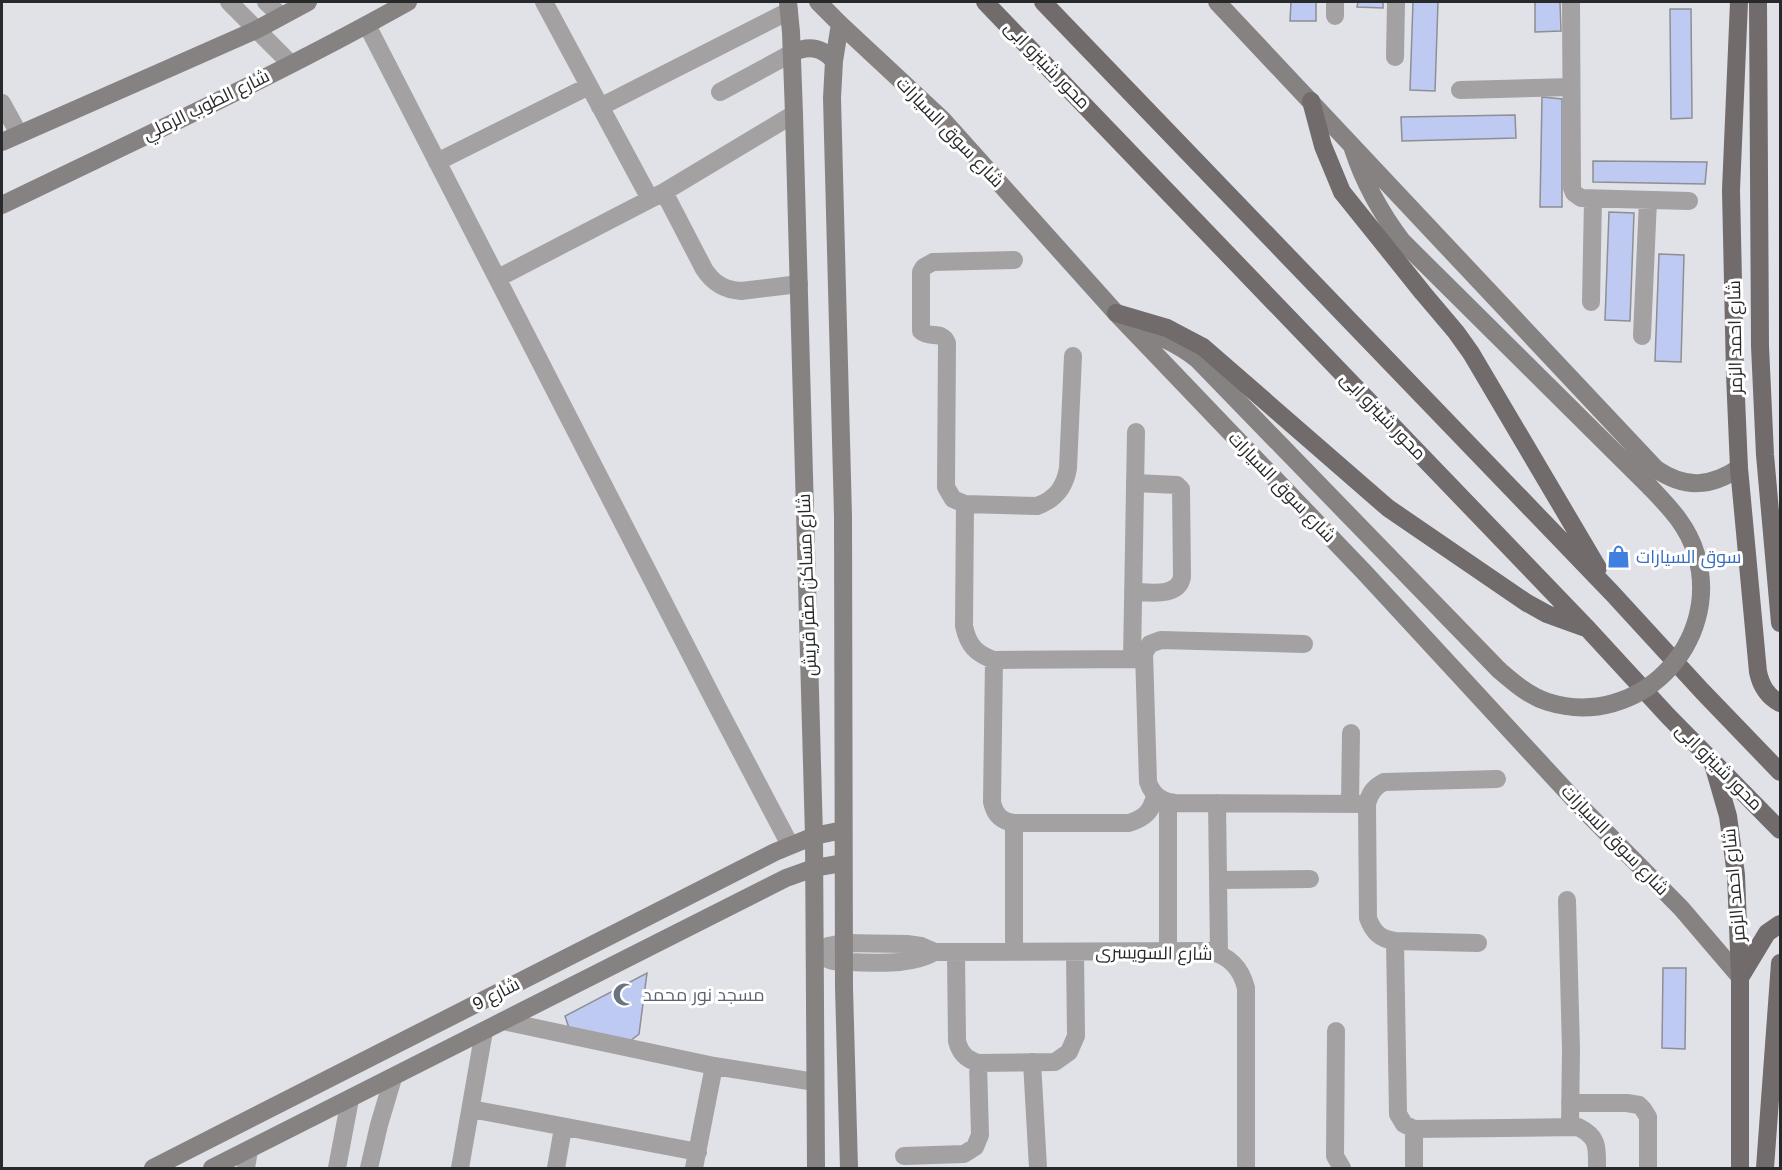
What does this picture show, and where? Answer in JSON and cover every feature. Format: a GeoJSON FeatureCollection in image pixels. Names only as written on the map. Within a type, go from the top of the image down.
{"type":"FeatureCollection","features":[{"type":"Feature","properties":{"kind":"main road","name":"محور شينزو ابى"},"geometry":{"type":"LineString","coordinates":[[985,2],[1780,830]]}},
{"type":"Feature","properties":{"kind":"main road"},"geometry":{"type":"LineString","coordinates":[[1043,2],[1612,593],[1702,691],[1780,771]]}},
{"type":"Feature","properties":{"kind":"main road","name":"شارع احمد الزمر"},"geometry":{"type":"LineString","coordinates":[[1739,2],[1731,190],[1739,468],[1758,672],[1766,692],[1780,703]]}},
{"type":"Feature","properties":{"kind":"main road"},"geometry":{"type":"LineString","coordinates":[[1758,2],[1760,346],[1765,454],[1780,623]]}},
{"type":"Feature","properties":{"kind":"main road"},"geometry":{"type":"LineString","coordinates":[[1311,101],[1323,146],[1342,192],[1471,353],[1612,593]]}},
{"type":"Feature","properties":{"kind":"main road"},"geometry":{"type":"LineString","coordinates":[[1116,313],[1167,328],[1203,347],[1388,508],[1527,603],[1547,614],[1587,628]]}},
{"type":"Feature","properties":{"kind":"main road","name":"شارع احمد الزمر"},"geometry":{"type":"LineString","coordinates":[[1711,760],[1728,816],[1736,875],[1740,977],[1740,1168]]}},
{"type":"Feature","properties":{"kind":"main road","name":"شارع احمد الزمر"},"geometry":{"type":"LineString","coordinates":[[1740,977],[1767,933],[1780,924]]}},
{"type":"Feature","properties":{"kind":"main road"},"geometry":{"type":"LineString","coordinates":[[1765,1168],[1780,963]]}},
{"type":"Feature","properties":{"kind":"street"},"geometry":{"type":"LineString","coordinates":[[229,2],[291,64]]}},
{"type":"Feature","properties":{"kind":"street"},"geometry":{"type":"LineString","coordinates":[[266,2],[280,16]]}},
{"type":"Feature","properties":{"kind":"street"},"geometry":{"type":"LineString","coordinates":[[2,142],[256,30],[308,2]]}},
{"type":"Feature","properties":{"kind":"street","name":"شارع الطوب الرملي"},"geometry":{"type":"LineString","coordinates":[[2,205],[291,64],[408,2]]}},
{"type":"Feature","properties":{"kind":"street"},"geometry":{"type":"LineString","coordinates":[[544,2],[600,107],[710,277],[717,284],[741,291],[799,284]]}},
{"type":"Feature","properties":{"kind":"street","name":"شارع سوق السيارات"},"geometry":{"type":"LineString","coordinates":[[818,2],[942,118],[1116,313],[1372,581],[1581,807],[1681,908],[1740,977]]}},
{"type":"Feature","properties":{"kind":"street"},"geometry":{"type":"LineString","coordinates":[[1217,2],[1656,469],[1676,480],[1699,484],[1720,479],[1739,468]]}},
{"type":"Feature","properties":{"kind":"street"},"geometry":{"type":"LineString","coordinates":[[1395,57],[1396,2]]}},
{"type":"Feature","properties":{"kind":"street"},"geometry":{"type":"LineString","coordinates":[[1570,2],[1573,191],[1579,197],[1689,201]]}},
{"type":"Feature","properties":{"kind":"street"},"geometry":{"type":"LineString","coordinates":[[600,107],[789,6]]}},
{"type":"Feature","properties":{"kind":"street","name":"شارع مساكن صقر قريش"},"geometry":{"type":"LineString","coordinates":[[789,6],[814,836],[816,1168]]}},
{"type":"Feature","properties":{"kind":"street"},"geometry":{"type":"LineString","coordinates":[[367,24],[790,845]]}},
{"type":"Feature","properties":{"kind":"street","name":"شارع مساكن صقر قريش"},"geometry":{"type":"LineString","coordinates":[[840,24],[834,61],[832,98],[843,516],[843,943],[849,1168]]}},
{"type":"Feature","properties":{"kind":"street"},"geometry":{"type":"LineString","coordinates":[[720,92],[799,49],[816,48],[829,55],[834,61]]}},
{"type":"Feature","properties":{"kind":"street"},"geometry":{"type":"LineString","coordinates":[[438,162],[589,86]]}},
{"type":"Feature","properties":{"kind":"street"},"geometry":{"type":"LineString","coordinates":[[1460,90],[1571,87]]}},
{"type":"Feature","properties":{"kind":"street"},"geometry":{"type":"LineString","coordinates":[[2,103],[19,134]]}},
{"type":"Feature","properties":{"kind":"street"},"geometry":{"type":"LineString","coordinates":[[498,278],[657,196],[794,114]]}},
{"type":"Feature","properties":{"kind":"street"},"geometry":{"type":"LineString","coordinates":[[1130,328],[1150,332],[1168,340],[1197,359],[1499,670],[1528,694],[1569,707],[1612,704],[1632,697],[1667,673],[1691,637],[1698,617],[1701,574],[1688,534],[1677,516],[1650,487],[1402,241],[1377,205],[1351,143]]}},
{"type":"Feature","properties":{"kind":"street"},"geometry":{"type":"LineString","coordinates":[[1591,302],[1593,198]]}},
{"type":"Feature","properties":{"kind":"street"},"geometry":{"type":"LineString","coordinates":[[1642,336],[1648,200]]}},
{"type":"Feature","properties":{"kind":"street"},"geometry":{"type":"LineString","coordinates":[[1014,260],[933,262],[924,267],[921,272],[921,331],[927,335],[943,336],[947,343],[946,487],[952,499],[965,504],[1037,506],[1047,502],[1062,488],[1068,468],[1073,356]]}},
{"type":"Feature","properties":{"kind":"street"},"geometry":{"type":"LineString","coordinates":[[1136,432],[1133,592],[1150,789],[1162,799],[1217,803],[1358,804],[1384,782],[1497,779]]}},
{"type":"Feature","properties":{"kind":"street"},"geometry":{"type":"LineString","coordinates":[[1133,592],[1171,591],[1179,586],[1182,577],[1181,489],[1177,485],[1135,483]]}},
{"type":"Feature","properties":{"kind":"street"},"geometry":{"type":"LineString","coordinates":[[965,504],[964,626],[966,639],[973,649],[994,660],[1138,659]]}},
{"type":"Feature","properties":{"kind":"street"},"geometry":{"type":"LineString","coordinates":[[1138,659],[1155,641],[1304,644]]}},
{"type":"Feature","properties":{"kind":"street"},"geometry":{"type":"LineString","coordinates":[[994,660],[992,802],[999,817],[1014,823],[1129,823],[1139,820],[1162,799]]}},
{"type":"Feature","properties":{"kind":"street"},"geometry":{"type":"LineString","coordinates":[[1351,733],[1368,918],[1371,927],[1385,940],[1478,943]]}},
{"type":"Feature","properties":{"kind":"street"},"geometry":{"type":"LineString","coordinates":[[1162,799],[1168,952]]}},
{"type":"Feature","properties":{"kind":"street"},"geometry":{"type":"LineString","coordinates":[[1217,803],[1218,953]]}},
{"type":"Feature","properties":{"kind":"street"},"geometry":{"type":"LineString","coordinates":[[1014,823],[1014,952]]}},
{"type":"Feature","properties":{"kind":"street","name":"شارع 9"},"geometry":{"type":"LineString","coordinates":[[153,1168],[790,845],[814,836],[843,830]]}},
{"type":"Feature","properties":{"kind":"street","name":"شارع 9"},"geometry":{"type":"LineString","coordinates":[[212,1168],[786,878],[814,868],[843,863]]}},
{"type":"Feature","properties":{"kind":"street"},"geometry":{"type":"LineString","coordinates":[[1218,880],[1310,879]]}},
{"type":"Feature","properties":{"kind":"street"},"geometry":{"type":"LineString","coordinates":[[1567,900],[1570,1127]]}},
{"type":"Feature","properties":{"kind":"street"},"geometry":{"type":"LineString","coordinates":[[1395,941],[1398,1113],[1404,1124],[1414,1130],[1570,1127],[1584,1130],[1597,1147],[1597,1168]]}},
{"type":"Feature","properties":{"kind":"street","name":"شارع السويسرى"},"geometry":{"type":"LineString","coordinates":[[815,954],[828,946],[843,943],[907,944],[921,946],[935,952],[1209,951],[1218,953],[1237,967],[1243,976],[1246,988],[1246,1168]]}},
{"type":"Feature","properties":{"kind":"street","name":"شارع السويسرى"},"geometry":{"type":"LineString","coordinates":[[815,954],[833,961],[844,962],[908,961],[921,959],[935,952]]}},
{"type":"Feature","properties":{"kind":"street"},"geometry":{"type":"LineString","coordinates":[[956,952],[957,1041],[964,1056],[978,1063],[1055,1062],[1069,1052],[1076,1036],[1075,952]]}},
{"type":"Feature","properties":{"kind":"street"},"geometry":{"type":"LineString","coordinates":[[503,1021],[714,1066],[815,1082]]}},
{"type":"Feature","properties":{"kind":"street"},"geometry":{"type":"LineString","coordinates":[[430,1027],[443,1052]]}},
{"type":"Feature","properties":{"kind":"street"},"geometry":{"type":"LineString","coordinates":[[460,1168],[484,1031]]}},
{"type":"Feature","properties":{"kind":"street"},"geometry":{"type":"LineString","coordinates":[[1336,1031],[1335,1156],[1342,1168]]}},
{"type":"Feature","properties":{"kind":"street"},"geometry":{"type":"LineString","coordinates":[[1032,1062],[1038,1168]]}},
{"type":"Feature","properties":{"kind":"street"},"geometry":{"type":"LineString","coordinates":[[904,1156],[964,1154],[975,1147],[980,1135],[978,1063]]}},
{"type":"Feature","properties":{"kind":"street"},"geometry":{"type":"LineString","coordinates":[[471,1109],[563,1128],[696,1160],[714,1066]]}},
{"type":"Feature","properties":{"kind":"street"},"geometry":{"type":"LineString","coordinates":[[369,1168],[393,1078]]}},
{"type":"Feature","properties":{"kind":"street"},"geometry":{"type":"LineString","coordinates":[[337,1168],[350,1099]]}},
{"type":"Feature","properties":{"kind":"street"},"geometry":{"type":"LineString","coordinates":[[1570,1103],[1627,1102],[1639,1105],[1646,1113],[1648,1121],[1648,1168]]}},
{"type":"Feature","properties":{"kind":"street"},"geometry":{"type":"LineString","coordinates":[[556,1168],[563,1128]]}},
{"type":"Feature","properties":{"kind":"street"},"geometry":{"type":"LineString","coordinates":[[1414,1130],[1414,1168]]}},
{"type":"Feature","properties":{"kind":"street"},"geometry":{"type":"LineString","coordinates":[[342,1142],[374,1149]]}},
{"type":"Feature","properties":{"kind":"street"},"geometry":{"type":"LineString","coordinates":[[246,1168],[249,1150]]}},
{"type":"Feature","properties":{"kind":"building"},"geometry":{"type":"Polygon","coordinates":[[[1291,2],[1316,2],[1316,21],[1290,21],[1291,2]]]}},
{"type":"Feature","properties":{"kind":"building"},"geometry":{"type":"Polygon","coordinates":[[[1358,2],[1383,2],[1383,8],[1357,7],[1358,2]]]}},
{"type":"Feature","properties":{"kind":"building"},"geometry":{"type":"Polygon","coordinates":[[[1413,2],[1438,2],[1435,91],[1410,90],[1413,2]]]}},
{"type":"Feature","properties":{"kind":"building"},"geometry":{"type":"Polygon","coordinates":[[[1535,2],[1560,2],[1561,31],[1535,32],[1535,2]]]}},
{"type":"Feature","properties":{"kind":"building"},"geometry":{"type":"Polygon","coordinates":[[[1670,9],[1691,9],[1692,118],[1671,119],[1670,9]]]}},
{"type":"Feature","properties":{"kind":"building"},"geometry":{"type":"Polygon","coordinates":[[[1542,97],[1562,99],[1562,207],[1540,207],[1542,97]]]}},
{"type":"Feature","properties":{"kind":"building"},"geometry":{"type":"Polygon","coordinates":[[[1515,115],[1516,138],[1402,141],[1401,117],[1515,115]]]}},
{"type":"Feature","properties":{"kind":"building"},"geometry":{"type":"Polygon","coordinates":[[[1593,161],[1707,162],[1705,184],[1593,182],[1593,161]]]}},
{"type":"Feature","properties":{"kind":"building"},"geometry":{"type":"Polygon","coordinates":[[[1609,212],[1634,213],[1630,321],[1605,320],[1609,212]]]}},
{"type":"Feature","properties":{"kind":"building"},"geometry":{"type":"Polygon","coordinates":[[[1659,254],[1684,255],[1681,362],[1655,361],[1659,254]]]}},
{"type":"Feature","properties":{"kind":"building"},"geometry":{"type":"Polygon","coordinates":[[[1663,968],[1686,968],[1685,1049],[1662,1048],[1663,968]]]}},
{"type":"Feature","properties":{"kind":"building","name":"مسجد نور محمد"},"geometry":{"type":"Polygon","coordinates":[[[647,973],[639,1034],[630,1041],[569,1028],[565,1016],[647,973]]]}},
{"type":"Feature","properties":{"kind":"place","name":"سوق السيارات"},"geometry":{"type":"Point","coordinates":[1618,557]}},
{"type":"Feature","properties":{"kind":"place","name":"مسجد نور محمد"},"geometry":{"type":"Point","coordinates":[625,995]}}]}
